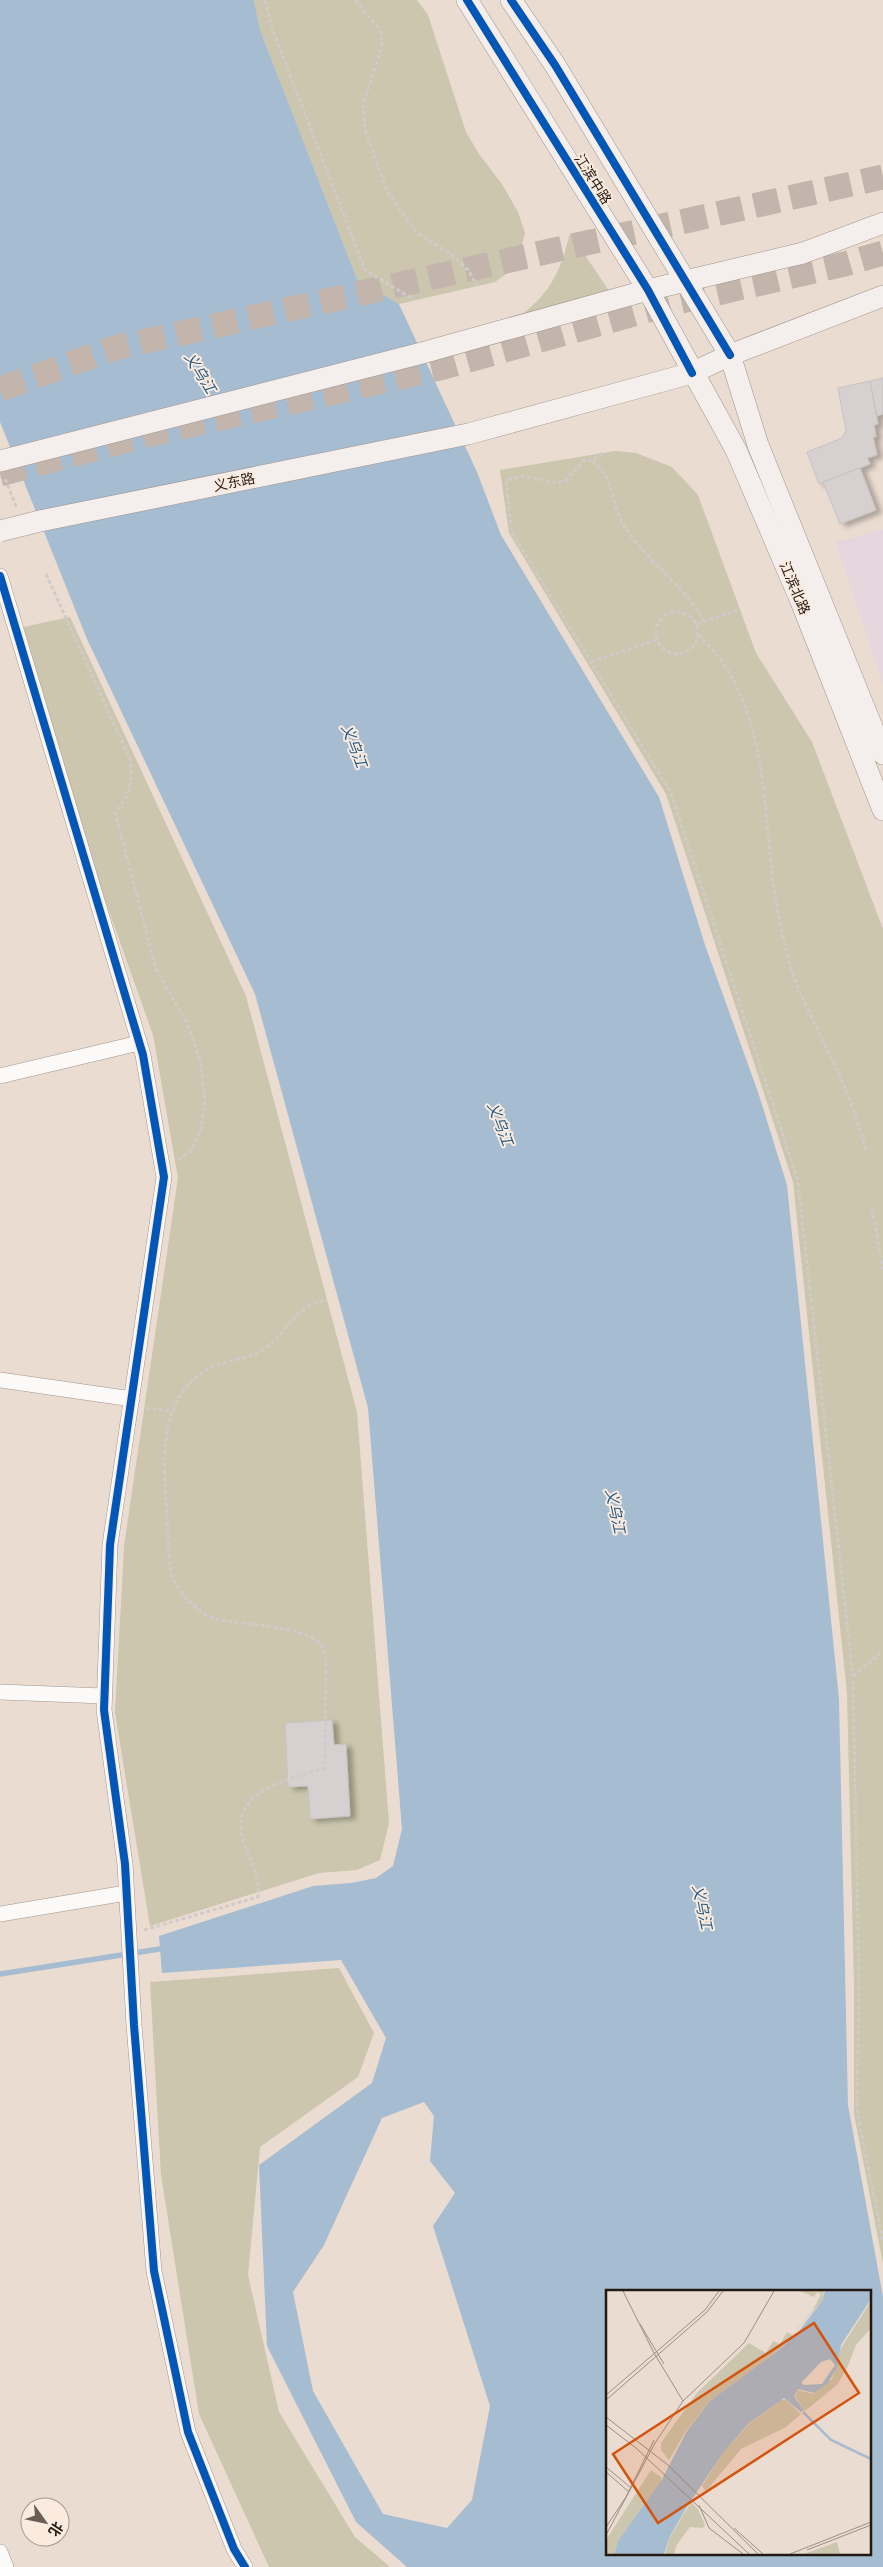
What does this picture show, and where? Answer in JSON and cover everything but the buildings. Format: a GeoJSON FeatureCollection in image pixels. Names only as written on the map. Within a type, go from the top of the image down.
{"type":"FeatureCollection","features":[{"type":"Feature","properties":{"kind":"main road","name":"江滨中路"},"geometry":{"type":"LineString","coordinates":[[467,0],[648,290],[692,373]]}},
{"type":"Feature","properties":{"kind":"main road","name":"江滨中路"},"geometry":{"type":"LineString","coordinates":[[510,0],[555,65],[730,356]]}},
{"type":"Feature","properties":{"kind":"main road"},"geometry":{"type":"LineString","coordinates":[[1,466],[648,290],[803,253],[883,223]]}},
{"type":"Feature","properties":{"kind":"main road","name":"义东路"},"geometry":{"type":"LineString","coordinates":[[0,531],[468,434],[692,373],[730,356],[883,296]]}},
{"type":"Feature","properties":{"kind":"main road","name":"江滨北路"},"geometry":{"type":"LineString","coordinates":[[730,356],[758,445],[883,754]]}},
{"type":"Feature","properties":{"kind":"main road","name":"江滨北路"},"geometry":{"type":"LineString","coordinates":[[692,373],[736,450],[800,599],[883,810]]}},
{"type":"Feature","properties":{"kind":"street"},"geometry":{"type":"LineString","coordinates":[[0,576],[139,1042],[164,1177],[110,1545],[104,1710],[125,1864],[154,2271],[188,2432],[234,2549],[245,2567]]}},
{"type":"Feature","properties":{"kind":"street"},"geometry":{"type":"LineString","coordinates":[[0,1076],[139,1042]]}},
{"type":"Feature","properties":{"kind":"street"},"geometry":{"type":"LineString","coordinates":[[0,1380],[132,1399]]}},
{"type":"Feature","properties":{"kind":"street"},"geometry":{"type":"LineString","coordinates":[[0,1692],[104,1696]]}},
{"type":"Feature","properties":{"kind":"street"},"geometry":{"type":"LineString","coordinates":[[0,1914],[126,1893]]}},
{"type":"Feature","properties":{"kind":"street"},"geometry":{"type":"LineString","coordinates":[[0,2552],[6,2567]]}},
{"type":"Feature","properties":{"kind":"path"},"geometry":{"type":"LineString","coordinates":[[265,0],[274,34],[365,270],[414,300]]}},
{"type":"Feature","properties":{"kind":"path"},"geometry":{"type":"LineString","coordinates":[[354,0],[380,30],[382,46],[363,104],[365,130],[388,193],[418,233],[451,254],[468,270],[477,286]]}},
{"type":"Feature","properties":{"kind":"path"},"geometry":{"type":"LineString","coordinates":[[592,461],[602,453]]}},
{"type":"Feature","properties":{"kind":"path"},"geometry":{"type":"LineString","coordinates":[[704,621],[694,604],[663,574],[634,539],[620,517],[606,475],[592,461],[584,460],[566,480],[557,483],[524,476],[506,480],[512,533],[671,793],[798,1181],[853,1677],[859,1982],[857,2111],[883,2241]]}},
{"type":"Feature","properties":{"kind":"path"},"geometry":{"type":"LineString","coordinates":[[1,466],[20,515]]}},
{"type":"Feature","properties":{"kind":"path"},"geometry":{"type":"LineString","coordinates":[[46,574],[131,761],[132,788],[125,802],[115,812],[156,969],[187,1023],[200,1060],[205,1097],[202,1129],[191,1151],[175,1162]]}},
{"type":"Feature","properties":{"kind":"path"},"geometry":{"type":"LineString","coordinates":[[696,624],[740,609]]}},
{"type":"Feature","properties":{"kind":"path"},"geometry":{"type":"LineString","coordinates":[[698,634],[691,649],[677,654],[664,650],[656,640],[655,630],[657,624],[667,614],[680,611],[693,618],[698,634],[729,674],[754,736],[767,807],[776,902],[791,968],[802,998],[846,1092],[866,1151]]}},
{"type":"Feature","properties":{"kind":"path"},"geometry":{"type":"LineString","coordinates":[[591,662],[656,640]]}},
{"type":"Feature","properties":{"kind":"path"},"geometry":{"type":"LineString","coordinates":[[872,1209],[883,1269]]}},
{"type":"Feature","properties":{"kind":"path"},"geometry":{"type":"LineString","coordinates":[[129,1938],[258,1897],[260,1882],[242,1840],[241,1823],[246,1806],[261,1790],[272,1784],[325,1768],[326,1661],[321,1645],[310,1637],[291,1630],[212,1618],[194,1606],[172,1579],[165,1477],[165,1447],[169,1422],[177,1398],[192,1379],[214,1366],[260,1351],[277,1339],[304,1309],[327,1299]]}},
{"type":"Feature","properties":{"kind":"path"},"geometry":{"type":"LineString","coordinates":[[853,1677],[883,1650]]}},
{"type":"Feature","properties":{"kind":"shaded area"},"geometry":{"type":"Polygon","coordinates":[[[254,0],[417,0],[428,15],[466,132],[479,154],[502,184],[518,212],[525,233],[519,256],[509,272],[495,282],[399,304],[357,279],[260,30],[254,0]]]}},
{"type":"Feature","properties":{"kind":"shaded area"},"geometry":{"type":"Polygon","coordinates":[[[570,233],[620,307],[617,312],[524,313],[549,287],[559,268],[570,233]]]}},
{"type":"Feature","properties":{"kind":"shaded area"},"geometry":{"type":"Polygon","coordinates":[[[615,451],[636,453],[672,467],[698,495],[756,653],[812,742],[883,929],[883,2264],[854,2114],[854,1985],[847,1693],[793,1182],[666,794],[509,533],[500,470],[615,451]]]}},
{"type":"Feature","properties":{"kind":"shaded area"},"geometry":{"type":"Polygon","coordinates":[[[883,529],[883,683],[836,542],[883,529]]]}},
{"type":"Feature","properties":{"kind":"shaded area"},"geometry":{"type":"Polygon","coordinates":[[[70,617],[246,996],[357,1412],[389,1823],[380,1860],[357,1870],[319,1873],[150,1926],[115,1713],[124,1546],[178,1178],[153,1035],[9,630],[70,617]]]}},
{"type":"Feature","properties":{"kind":"shaded area"},"geometry":{"type":"Polygon","coordinates":[[[339,1968],[374,2033],[358,2077],[260,2147],[248,2275],[279,2412],[355,2537],[390,2567],[269,2567],[199,2414],[161,2175],[150,1982],[339,1968]]]}},
{"type":"Feature","properties":{"kind":"water","name":"义乌江"},"geometry":{"type":"Polygon","coordinates":[[[0,0],[254,0],[260,30],[357,279],[399,304],[477,472],[501,535],[659,797],[705,945],[758,1092],[787,1185],[839,1699],[848,2105],[883,2297],[883,2567],[407,2567],[356,2522],[267,2346],[259,2165],[372,2083],[386,2038],[341,1960],[162,1973],[159,1936],[313,1886],[351,1883],[376,1878],[393,1866],[402,1829],[368,1408],[255,994],[87,639],[0,422],[0,0]],[[424,2102],[382,2118],[324,2245],[293,2292],[313,2391],[383,2514],[447,2528],[472,2500],[490,2406],[433,2226],[455,2193],[430,2161],[434,2116],[424,2102]]]}},
{"type":"Feature","properties":{"kind":"waterway"},"geometry":{"type":"LineString","coordinates":[[0,1974],[166,1948]]}},
{"type":"Feature","properties":{"kind":"tunnel"},"geometry":{"type":"LineString","coordinates":[[0,389],[114,348],[883,177]]}},
{"type":"Feature","properties":{"kind":"tunnel"},"geometry":{"type":"LineString","coordinates":[[0,474],[150,434],[444,367],[673,303],[845,264],[883,253]]}},
{"type":"Feature","properties":{"kind":"cycle path"},"geometry":{"type":"LineString","coordinates":[[467,0],[648,290],[692,373]]}},
{"type":"Feature","properties":{"kind":"cycle path"},"geometry":{"type":"LineString","coordinates":[[511,0],[555,65],[730,355]]}},
{"type":"Feature","properties":{"kind":"cycle path"},"geometry":{"type":"LineString","coordinates":[[0,576],[143,1055],[164,1177],[110,1545],[104,1710],[125,1864],[134,2025],[154,2271],[188,2432],[234,2549],[245,2567]]}}]}
